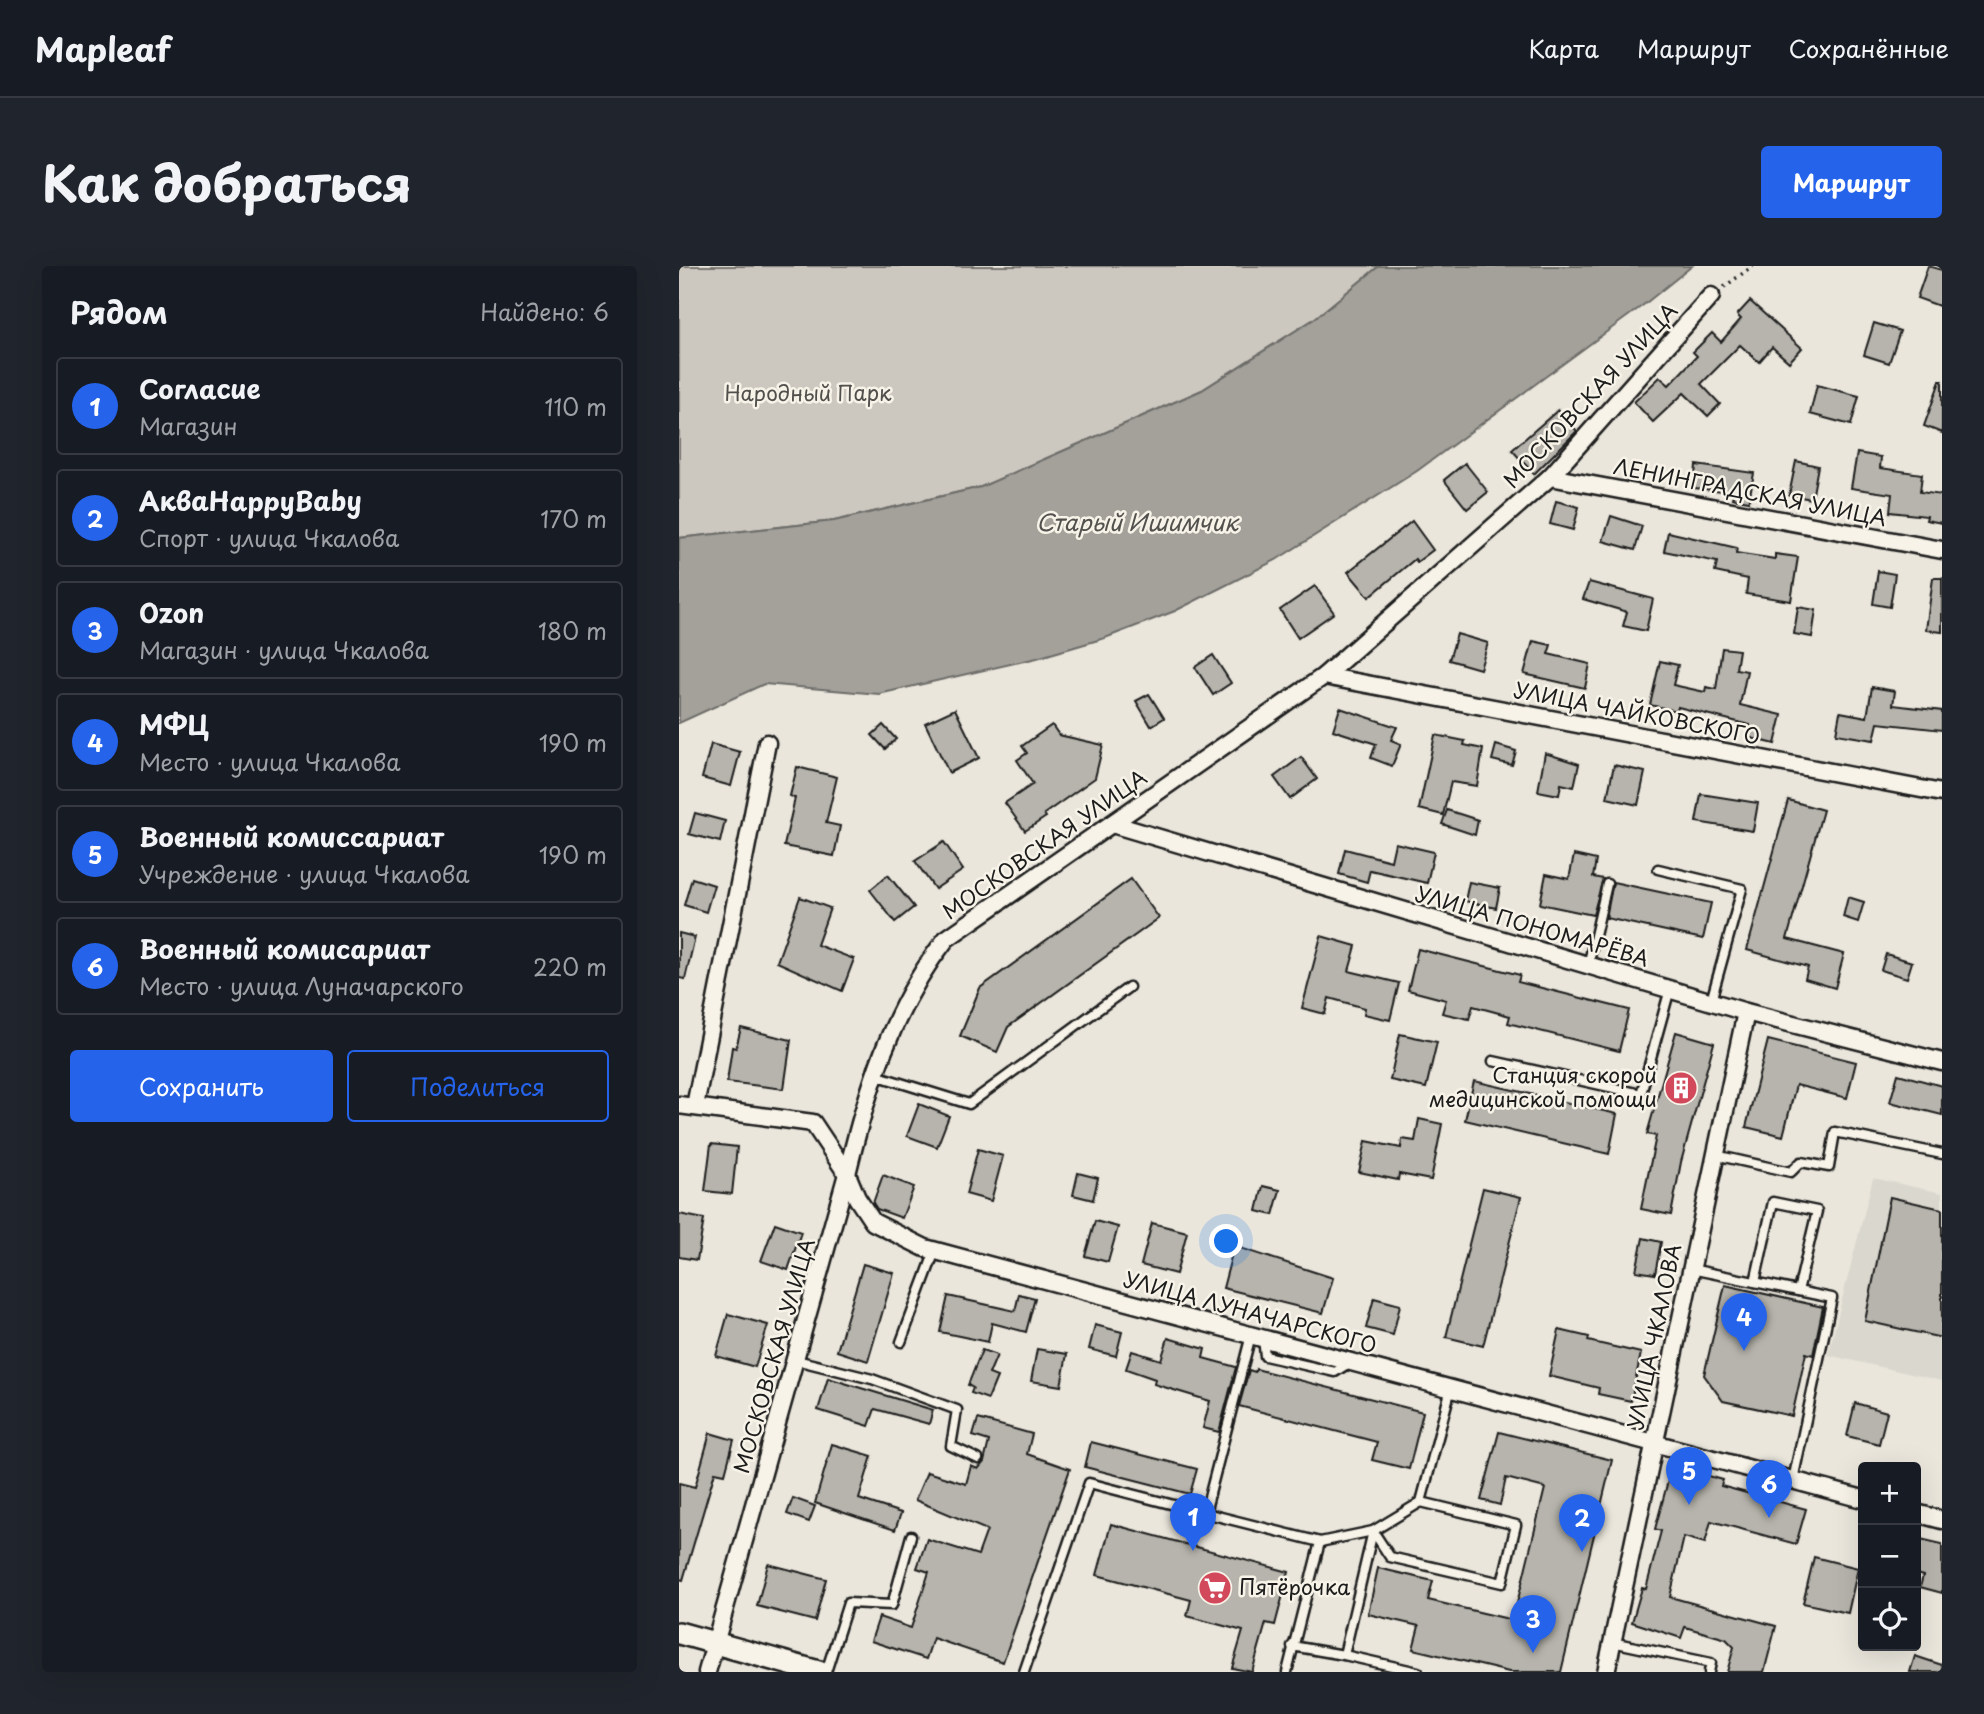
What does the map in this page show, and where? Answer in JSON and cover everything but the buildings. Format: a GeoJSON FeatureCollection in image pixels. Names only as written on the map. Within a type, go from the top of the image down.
{"type":"FeatureCollection","features":[{"type":"Feature","properties":{"kind":"street","name":"МОСКОВСКАЯ УЛИЦА"},"geometry":{"type":"LineString","coordinates":[[707,1672],[796,1360],[863,1105],[895,1022],[920,973],[946,939],[1324,676],[1550,477],[1711,296]]}},
{"type":"Feature","properties":{"kind":"street","name":"ЛЕНИНГРАДСКАЯ УЛИЦА"},"geometry":{"type":"LineString","coordinates":[[1550,477],[1942,550]]}},
{"type":"Feature","properties":{"kind":"street","name":"УЛИЦА ЧАЙКОВСКОГО"},"geometry":{"type":"LineString","coordinates":[[1324,676],[1942,793]]}},
{"type":"Feature","properties":{"kind":"street"},"geometry":{"type":"LineString","coordinates":[[687,1105],[767,743]]}},
{"type":"Feature","properties":{"kind":"street","name":"УЛИЦА ПОНОМАРЁВА"},"geometry":{"type":"LineString","coordinates":[[1112,824],[1746,1012],[1942,1062]]}},
{"type":"Feature","properties":{"kind":"street","name":"УЛИЦА ЧКАЛОВА"},"geometry":{"type":"LineString","coordinates":[[1606,1672],[1746,1012]]}},
{"type":"Feature","properties":{"kind":"street","name":"УЛИЦА ЛУНАЧАРСКОГО"},"geometry":{"type":"LineString","coordinates":[[687,1105],[813,1123],[847,1174],[857,1198],[873,1222],[898,1237],[935,1251],[1858,1498]]}},
{"type":"Feature","properties":{"kind":"street"},"geometry":{"type":"LineString","coordinates":[[1921,1514],[1942,1520]]}},
{"type":"Feature","properties":{"kind":"street"},"geometry":{"type":"LineString","coordinates":[[679,1633],[818,1672]]}},
{"type":"Feature","properties":{"kind":"lane"},"geometry":{"type":"LineString","coordinates":[[1658,869],[1742,889],[1711,1001]]}},
{"type":"Feature","properties":{"kind":"lane"},"geometry":{"type":"LineString","coordinates":[[1588,966],[1607,884]]}},
{"type":"Feature","properties":{"kind":"lane"},"geometry":{"type":"LineString","coordinates":[[875,1075],[969,1104],[1129,987]]}},
{"type":"Feature","properties":{"kind":"lane"},"geometry":{"type":"LineString","coordinates":[[1493,1061],[1641,1094],[1670,989]]}},
{"type":"Feature","properties":{"kind":"lane"},"geometry":{"type":"LineString","coordinates":[[1715,1155],[1791,1172],[1801,1163],[1829,1167],[1835,1132],[1942,1154]]}},
{"type":"Feature","properties":{"kind":"lane"},"geometry":{"type":"LineString","coordinates":[[1755,1282],[1773,1202],[1817,1211],[1798,1291]]}},
{"type":"Feature","properties":{"kind":"lane"},"geometry":{"type":"LineString","coordinates":[[901,1342],[935,1251]]}},
{"type":"Feature","properties":{"kind":"lane"},"geometry":{"type":"LineString","coordinates":[[1691,1269],[1832,1298],[1793,1480]]}},
{"type":"Feature","properties":{"kind":"lane"},"geometry":{"type":"LineString","coordinates":[[1205,1513],[1257,1336]]}},
{"type":"Feature","properties":{"kind":"lane"},"geometry":{"type":"LineString","coordinates":[[796,1360],[872,1379],[957,1410],[951,1446],[978,1459]]}},
{"type":"Feature","properties":{"kind":"lane"},"geometry":{"type":"LineString","coordinates":[[1421,1503],[1451,1388]]}},
{"type":"Feature","properties":{"kind":"lane"},"geometry":{"type":"LineString","coordinates":[[1024,1672],[1089,1483],[1320,1542],[1373,1531],[1421,1503],[1516,1525],[1502,1583],[1390,1557],[1373,1531]]}},
{"type":"Feature","properties":{"kind":"lane"},"geometry":{"type":"LineString","coordinates":[[1344,1655],[1373,1531]]}},
{"type":"Feature","properties":{"kind":"lane"},"geometry":{"type":"LineString","coordinates":[[826,1672],[848,1603],[892,1605],[911,1536]]}},
{"type":"Feature","properties":{"kind":"lane"},"geometry":{"type":"LineString","coordinates":[[1287,1672],[1320,1542]]}},
{"type":"Feature","properties":{"kind":"lane"},"geometry":{"type":"LineString","coordinates":[[1612,1642],[1711,1663],[1709,1672]]}},
{"type":"Feature","properties":{"kind":"lane"},"geometry":{"type":"LineString","coordinates":[[1292,1646],[1418,1672]]}},
{"type":"Feature","properties":{"kind":"path"},"geometry":{"type":"LineString","coordinates":[[1711,296],[1753,266]]}},
{"type":"Feature","properties":{"kind":"shaded area"},"geometry":{"type":"Polygon","coordinates":[[[1873,1178],[1942,1193],[1942,1381],[1828,1355],[1873,1178]]]}},
{"type":"Feature","properties":{"kind":"green space","name":"Народный Парк"},"geometry":{"type":"Polygon","coordinates":[[[679,266],[1379,266],[1314,319],[1202,390],[981,487],[834,521],[679,538],[679,266]]]}},
{"type":"Feature","properties":{"kind":"water","name":"Старый Ишимчик"},"geometry":{"type":"Polygon","coordinates":[[[1379,266],[1692,266],[1646,303],[1417,471],[1276,560],[1175,611],[1105,638],[1037,658],[879,694],[764,684],[679,723],[679,538],[834,521],[981,487],[1202,390],[1314,319],[1379,266]]]}},
{"type":"Feature","properties":{"kind":"place","name":"Станция скорой медицинской помощи"},"geometry":{"type":"Point","coordinates":[1681,1088]}},
{"type":"Feature","properties":{"kind":"place","name":"МФЦ"},"geometry":{"type":"Point","coordinates":[1744,1351]}},
{"type":"Feature","properties":{"kind":"place","name":"Военный комиссариат"},"geometry":{"type":"Point","coordinates":[1689,1505]}},
{"type":"Feature","properties":{"kind":"place","name":"Военный комисариат"},"geometry":{"type":"Point","coordinates":[1769,1518]}},
{"type":"Feature","properties":{"kind":"place","name":"Согласие"},"geometry":{"type":"Point","coordinates":[1193,1551]}},
{"type":"Feature","properties":{"kind":"place","name":"АкваHappyBaby"},"geometry":{"type":"Point","coordinates":[1582,1552]}},
{"type":"Feature","properties":{"kind":"place","name":"Пятёрочка"},"geometry":{"type":"Point","coordinates":[1215,1588]}},
{"type":"Feature","properties":{"kind":"place","name":"Ozon"},"geometry":{"type":"Point","coordinates":[1533,1653]}}]}
